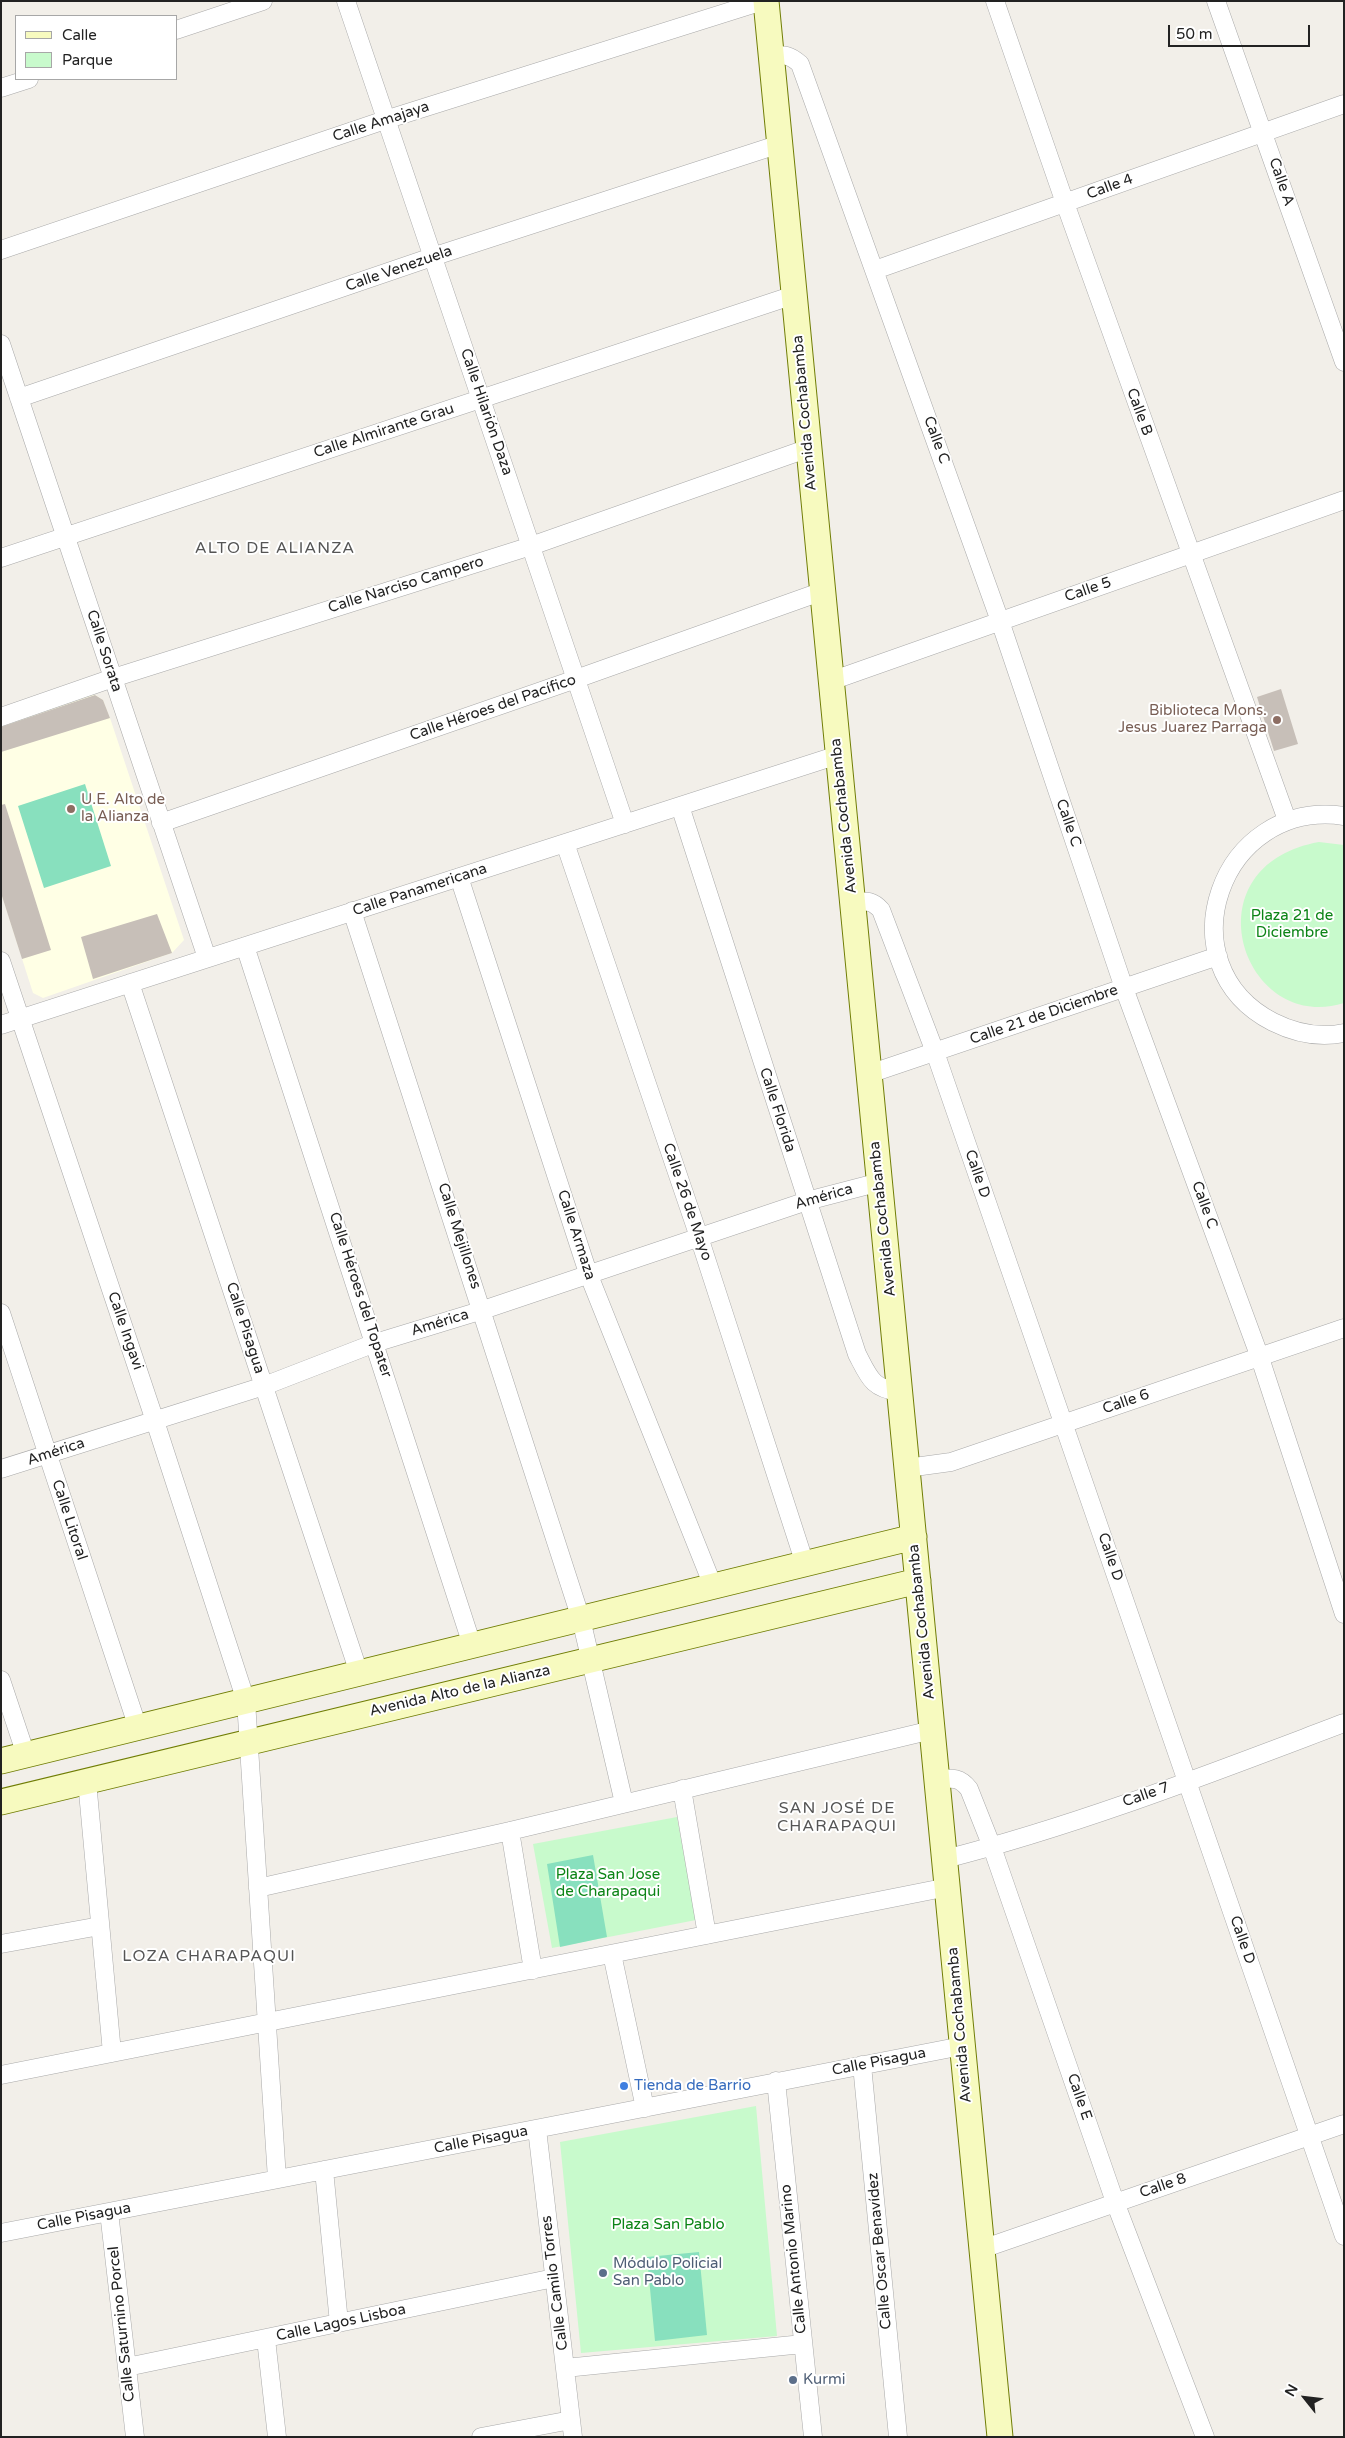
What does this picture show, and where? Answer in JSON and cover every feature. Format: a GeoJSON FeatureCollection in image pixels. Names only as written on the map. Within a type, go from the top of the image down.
{"type":"FeatureCollection","features":[{"type":"Feature","properties":{"kind":"street"},"geometry":{"type":"LineString","coordinates":[[178,29],[263,1]]}},
{"type":"Feature","properties":{"kind":"street","name":"Calle Hilarión Daza"},"geometry":{"type":"LineString","coordinates":[[346,1],[625,824]]}},
{"type":"Feature","properties":{"kind":"street","name":"Calle Amajaya"},"geometry":{"type":"LineString","coordinates":[[1,250],[385,120],[765,1]]}},
{"type":"Feature","properties":{"kind":"street","name":"Avenida Cochabamba"},"geometry":{"type":"LineString","coordinates":[[765,1],[1000,2437]]}},
{"type":"Feature","properties":{"kind":"street","name":"Calle B"},"geometry":{"type":"LineString","coordinates":[[996,1],[1064,203],[1287,820]]}},
{"type":"Feature","properties":{"kind":"street","name":"Calle A"},"geometry":{"type":"LineString","coordinates":[[1216,1],[1344,362]]}},
{"type":"Feature","properties":{"kind":"street","name":"Calle C"},"geometry":{"type":"LineString","coordinates":[[771,56],[784,54],[792,57],[800,64],[1000,621],[1124,988],[1260,1355],[1344,1614]]}},
{"type":"Feature","properties":{"kind":"street"},"geometry":{"type":"LineString","coordinates":[[1,88],[26,80]]}},
{"type":"Feature","properties":{"kind":"street","name":"Calle 4"},"geometry":{"type":"LineString","coordinates":[[875,270],[1344,104]]}},
{"type":"Feature","properties":{"kind":"street","name":"Calle Venezuela"},"geometry":{"type":"LineString","coordinates":[[19,398],[432,257],[780,144]]}},
{"type":"Feature","properties":{"kind":"street","name":"Calle Almirante Grau"},"geometry":{"type":"LineString","coordinates":[[1,558],[794,295]]}},
{"type":"Feature","properties":{"kind":"street","name":"Calle Sorata"},"geometry":{"type":"LineString","coordinates":[[1,344],[207,958]]}},
{"type":"Feature","properties":{"kind":"street","name":"Calle Narciso Campero"},"geometry":{"type":"LineString","coordinates":[[1,717],[113,678],[531,546],[809,448]]}},
{"type":"Feature","properties":{"kind":"street","name":"Calle 5"},"geometry":{"type":"LineString","coordinates":[[831,681],[1344,500]]}},
{"type":"Feature","properties":{"kind":"street","name":"Calle Héroes del Pacífico"},"geometry":{"type":"LineString","coordinates":[[162,823],[576,680],[823,591]]}},
{"type":"Feature","properties":{"kind":"street","name":"Calle Panamericana"},"geometry":{"type":"LineString","coordinates":[[1,1025],[838,755]]}},
{"type":"Feature","properties":{"kind":"street","name":"Calle Florida"},"geometry":{"type":"LineString","coordinates":[[680,806],[857,1354],[875,1385],[886,1390],[900,1392]]}},
{"type":"Feature","properties":{"kind":"street"},"geometry":{"type":"LineString","coordinates":[[1344,816],[1308,815],[1287,820],[1270,828],[1255,839],[1230,866],[1216,901],[1215,938],[1218,956],[1225,974],[1236,992],[1265,1018],[1283,1027],[1302,1033],[1322,1035],[1344,1033]]}},
{"type":"Feature","properties":{"kind":"street","name":"Calle 26 de Mayo"},"geometry":{"type":"LineString","coordinates":[[565,843],[699,1237],[805,1564]]}},
{"type":"Feature","properties":{"kind":"street","name":"Calle Armaza"},"geometry":{"type":"LineString","coordinates":[[459,877],[588,1273],[713,1586]]}},
{"type":"Feature","properties":{"kind":"street","name":"Calle D"},"geometry":{"type":"LineString","coordinates":[[853,902],[868,901],[874,903],[880,910],[935,1052],[1344,2236]]}},
{"type":"Feature","properties":{"kind":"street","name":"Calle Mejillones"},"geometry":{"type":"LineString","coordinates":[[352,911],[483,1310],[581,1619],[589,1660],[624,1803]]}},
{"type":"Feature","properties":{"kind":"street","name":"Calle Héroes del Topater"},"geometry":{"type":"LineString","coordinates":[[245,946],[376,1343],[472,1646]]}},
{"type":"Feature","properties":{"kind":"street","name":"Calle 21 de Diciembre"},"geometry":{"type":"LineString","coordinates":[[869,1074],[1218,956]]}},
{"type":"Feature","properties":{"kind":"street","name":"Calle Ingavi"},"geometry":{"type":"LineString","coordinates":[[1,961],[155,1421],[246,1701],[277,2179]]}},
{"type":"Feature","properties":{"kind":"street","name":"Calle Pisagua"},"geometry":{"type":"LineString","coordinates":[[130,983],[358,1673]]}},
{"type":"Feature","properties":{"kind":"street","name":"América"},"geometry":{"type":"LineString","coordinates":[[1,1469],[264,1386],[376,1343],[483,1310],[588,1273],[807,1201],[880,1182]]}},
{"type":"Feature","properties":{"kind":"street","name":"Calle Litoral"},"geometry":{"type":"LineString","coordinates":[[1,1313],[138,1728]]}},
{"type":"Feature","properties":{"kind":"street","name":"Calle 6"},"geometry":{"type":"LineString","coordinates":[[907,1468],[951,1462],[1260,1355],[1344,1328]]}},
{"type":"Feature","properties":{"kind":"street"},"geometry":{"type":"LineString","coordinates":[[1,1761],[914,1537]]}},
{"type":"Feature","properties":{"kind":"street","name":"Avenida Alto de la Alianza"},"geometry":{"type":"LineString","coordinates":[[1,1802],[918,1582]]}},
{"type":"Feature","properties":{"kind":"street"},"geometry":{"type":"LineString","coordinates":[[1,1680],[26,1755]]}},
{"type":"Feature","properties":{"kind":"street","name":"Calle 7"},"geometry":{"type":"LineString","coordinates":[[945,1859],[992,1848],[1187,1782],[1344,1723]]}},
{"type":"Feature","properties":{"kind":"street"},"geometry":{"type":"LineString","coordinates":[[258,1888],[510,1831],[932,1730]]}},
{"type":"Feature","properties":{"kind":"street","name":"Calle E"},"geometry":{"type":"LineString","coordinates":[[937,1779],[956,1778],[964,1782],[970,1789],[1115,2202],[1205,2437]]}},
{"type":"Feature","properties":{"kind":"street"},"geometry":{"type":"LineString","coordinates":[[86,1781],[112,2053]]}},
{"type":"Feature","properties":{"kind":"street"},"geometry":{"type":"LineString","coordinates":[[682,1789],[707,1935]]}},
{"type":"Feature","properties":{"kind":"street"},"geometry":{"type":"LineString","coordinates":[[510,1831],[533,1970]]}},
{"type":"Feature","properties":{"kind":"street"},"geometry":{"type":"LineString","coordinates":[[1,2075],[948,1887]]}},
{"type":"Feature","properties":{"kind":"street"},"geometry":{"type":"LineString","coordinates":[[1,1944],[100,1926]]}},
{"type":"Feature","properties":{"kind":"street"},"geometry":{"type":"LineString","coordinates":[[612,1954],[645,2108]]}},
{"type":"Feature","properties":{"kind":"street","name":"Calle Pisagua"},"geometry":{"type":"LineString","coordinates":[[1,2233],[962,2046]]}},
{"type":"Feature","properties":{"kind":"street","name":"Calle Oscar Benavídez"},"geometry":{"type":"LineString","coordinates":[[862,2065],[898,2437]]}},
{"type":"Feature","properties":{"kind":"street","name":"Calle Antonio Marino"},"geometry":{"type":"LineString","coordinates":[[776,2081],[813,2437]]}},
{"type":"Feature","properties":{"kind":"street","name":"Calle 8"},"geometry":{"type":"LineString","coordinates":[[982,2249],[1344,2124]]}},
{"type":"Feature","properties":{"kind":"street","name":"Calle Camilo Torres"},"geometry":{"type":"LineString","coordinates":[[537,2129],[572,2428]]}},
{"type":"Feature","properties":{"kind":"street"},"geometry":{"type":"LineString","coordinates":[[324,2170],[339,2323]]}},
{"type":"Feature","properties":{"kind":"street","name":"Calle Saturnino Porcel"},"geometry":{"type":"LineString","coordinates":[[109,2212],[135,2437]]}},
{"type":"Feature","properties":{"kind":"street","name":"Calle Lagos Lisboa"},"geometry":{"type":"LineString","coordinates":[[127,2367],[554,2278]]}},
{"type":"Feature","properties":{"kind":"street"},"geometry":{"type":"LineString","coordinates":[[266,2339],[277,2437]]}},
{"type":"Feature","properties":{"kind":"street"},"geometry":{"type":"LineString","coordinates":[[565,2368],[803,2344]]}},
{"type":"Feature","properties":{"kind":"street"},"geometry":{"type":"LineString","coordinates":[[481,2437],[572,2428]]}},
{"type":"Feature","properties":{"kind":"shaded area","name":"U.E. Alto de la Alianza"},"geometry":{"type":"Polygon","coordinates":[[[94,694],[103,700],[110,718],[184,940],[172,953],[43,998],[33,993],[1,893],[1,725],[94,694]]]}},
{"type":"Feature","properties":{"kind":"green space"},"geometry":{"type":"Polygon","coordinates":[[[85,784],[111,866],[44,888],[18,806],[85,784]]]}},
{"type":"Feature","properties":{"kind":"green space","name":"Plaza 21 de Diciembre"},"geometry":{"type":"Polygon","coordinates":[[[1319,842],[1344,845],[1344,1003],[1308,1006],[1279,995],[1257,972],[1244,944],[1242,912],[1253,882],[1278,857],[1319,842]]]}},
{"type":"Feature","properties":{"kind":"green space","name":"Plaza San Jose de Charapaqui"},"geometry":{"type":"Polygon","coordinates":[[[677,1817],[696,1920],[552,1948],[533,1844],[677,1817]]]}},
{"type":"Feature","properties":{"kind":"green space"},"geometry":{"type":"Polygon","coordinates":[[[593,1855],[607,1937],[560,1947],[547,1864],[593,1855]]]}},
{"type":"Feature","properties":{"kind":"green space","name":"Plaza San Pablo"},"geometry":{"type":"Polygon","coordinates":[[[756,2106],[777,2336],[581,2353],[560,2142],[756,2106]]]}},
{"type":"Feature","properties":{"kind":"green space"},"geometry":{"type":"Polygon","coordinates":[[[699,2252],[707,2335],[655,2341],[647,2257],[699,2252]]]}},
{"type":"Feature","properties":{"kind":"building","name":"Biblioteca Mons. Jesus Juarez Parraga"},"geometry":{"type":"Polygon","coordinates":[[[1281,689],[1298,744],[1274,751],[1257,697],[1281,689]]]}},
{"type":"Feature","properties":{"kind":"building"},"geometry":{"type":"Polygon","coordinates":[[[95,695],[103,700],[110,718],[1,752],[1,727],[95,695]]]}},
{"type":"Feature","properties":{"kind":"building"},"geometry":{"type":"Polygon","coordinates":[[[5,804],[51,950],[22,959],[1,893],[1,805],[5,804]]]}},
{"type":"Feature","properties":{"kind":"building"},"geometry":{"type":"Polygon","coordinates":[[[157,914],[172,953],[93,979],[81,937],[157,914]]]}},
{"type":"Feature","properties":{"kind":"place","name":"Biblioteca Mons. Jesus Juarez Parraga"},"geometry":{"type":"Point","coordinates":[1277,720]}},
{"type":"Feature","properties":{"kind":"place","name":"U.E. Alto de la Alianza"},"geometry":{"type":"Point","coordinates":[71,809]}},
{"type":"Feature","properties":{"kind":"place","name":"Tienda de Barrio"},"geometry":{"type":"Point","coordinates":[624,2086]}},
{"type":"Feature","properties":{"kind":"place","name":"Módulo Policial San Pablo"},"geometry":{"type":"Point","coordinates":[603,2273]}},
{"type":"Feature","properties":{"kind":"place","name":"Kurmi"},"geometry":{"type":"Point","coordinates":[793,2380]}},
{"type":"Feature","properties":{"kind":"district","name":"ALTO DE ALIANZA"},"geometry":{"type":"Point","coordinates":[275,549]}},
{"type":"Feature","properties":{"kind":"district","name":"SAN JOSÉ DE CHARAPAQUI"},"geometry":{"type":"Point","coordinates":[837,1818]}},
{"type":"Feature","properties":{"kind":"district","name":"LOZA CHARAPAQUI"},"geometry":{"type":"Point","coordinates":[209,1957]}}]}
